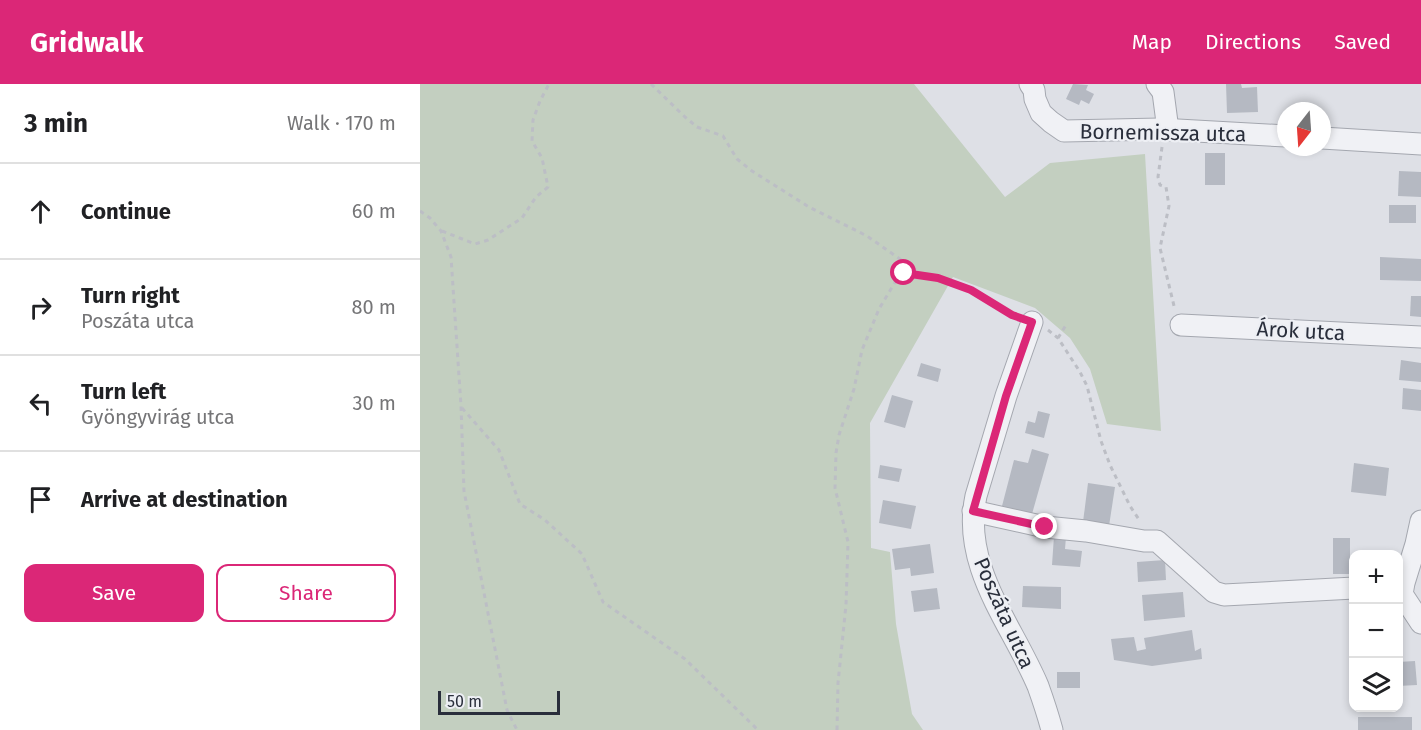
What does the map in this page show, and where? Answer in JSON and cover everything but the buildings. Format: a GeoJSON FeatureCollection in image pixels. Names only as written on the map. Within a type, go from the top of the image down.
{"type":"FeatureCollection","features":[{"type":"Feature","properties":{"kind":"street","name":"Bornemissza utca"},"geometry":{"type":"LineString","coordinates":[[1030,84],[1041,113],[1064,131],[1160,129],[1277,136]]}},
{"type":"Feature","properties":{"kind":"street"},"geometry":{"type":"LineString","coordinates":[[1157,84],[1163,92],[1168,130]]}},
{"type":"Feature","properties":{"kind":"street"},"geometry":{"type":"LineString","coordinates":[[1331,139],[1421,144]]}},
{"type":"Feature","properties":{"kind":"street","name":"Poszáta utca"},"geometry":{"type":"LineString","coordinates":[[1032,322],[1003,405],[973,511],[974,537],[976,556],[991,594],[1037,686],[1052,730]]}},
{"type":"Feature","properties":{"kind":"street","name":"Árok utca"},"geometry":{"type":"LineString","coordinates":[[1181,325],[1421,337]]}},
{"type":"Feature","properties":{"kind":"street"},"geometry":{"type":"LineString","coordinates":[[973,511],[1045,527],[1157,541],[1214,592],[1224,595],[1349,588]]}},
{"type":"Feature","properties":{"kind":"street"},"geometry":{"type":"LineString","coordinates":[[1403,586],[1419,544],[1421,521]]}},
{"type":"Feature","properties":{"kind":"street"},"geometry":{"type":"LineString","coordinates":[[1403,598],[1421,623]]}},
{"type":"Feature","properties":{"kind":"path"},"geometry":{"type":"LineString","coordinates":[[441,231],[475,244],[488,240],[522,218],[536,197],[548,187],[542,158],[532,141],[533,120],[549,84]]}},
{"type":"Feature","properties":{"kind":"path"},"geometry":{"type":"LineString","coordinates":[[651,84],[697,127],[723,136],[737,159],[752,171],[809,207],[867,236],[922,274]]}},
{"type":"Feature","properties":{"kind":"path"},"geometry":{"type":"LineString","coordinates":[[1168,130],[1162,148],[1158,177],[1160,185],[1166,187],[1169,206],[1160,248],[1181,325]]}},
{"type":"Feature","properties":{"kind":"path"},"geometry":{"type":"LineString","coordinates":[[420,211],[430,218],[441,231],[451,257],[464,491],[507,710],[517,730]]}},
{"type":"Feature","properties":{"kind":"path"},"geometry":{"type":"LineString","coordinates":[[837,730],[848,542],[835,488],[836,453],[862,350],[879,309],[897,279],[904,273],[938,278],[971,290],[1012,315],[1032,322],[1058,338],[1087,386],[1101,441],[1110,465],[1130,506],[1157,541]]}},
{"type":"Feature","properties":{"kind":"path"},"geometry":{"type":"LineString","coordinates":[[1058,338],[1066,326]]}},
{"type":"Feature","properties":{"kind":"path"},"geometry":{"type":"LineString","coordinates":[[461,406],[499,450],[520,504],[544,519],[582,554],[603,602],[685,659],[758,730]]}},
{"type":"Feature","properties":{"kind":"green space"},"geometry":{"type":"Polygon","coordinates":[[[420,84],[914,84],[1005,197],[1050,163],[1145,154],[1161,431],[1107,424],[1090,369],[1070,338],[1035,308],[953,277],[870,423],[871,548],[890,552],[896,624],[912,714],[923,730],[420,730],[420,84]]]}},
{"type":"Feature","properties":{"kind":"route"},"geometry":{"type":"LineString","coordinates":[[904,273],[938,278],[971,290],[1012,315],[1032,322],[1016,363],[973,511],[1045,527]]}}]}
